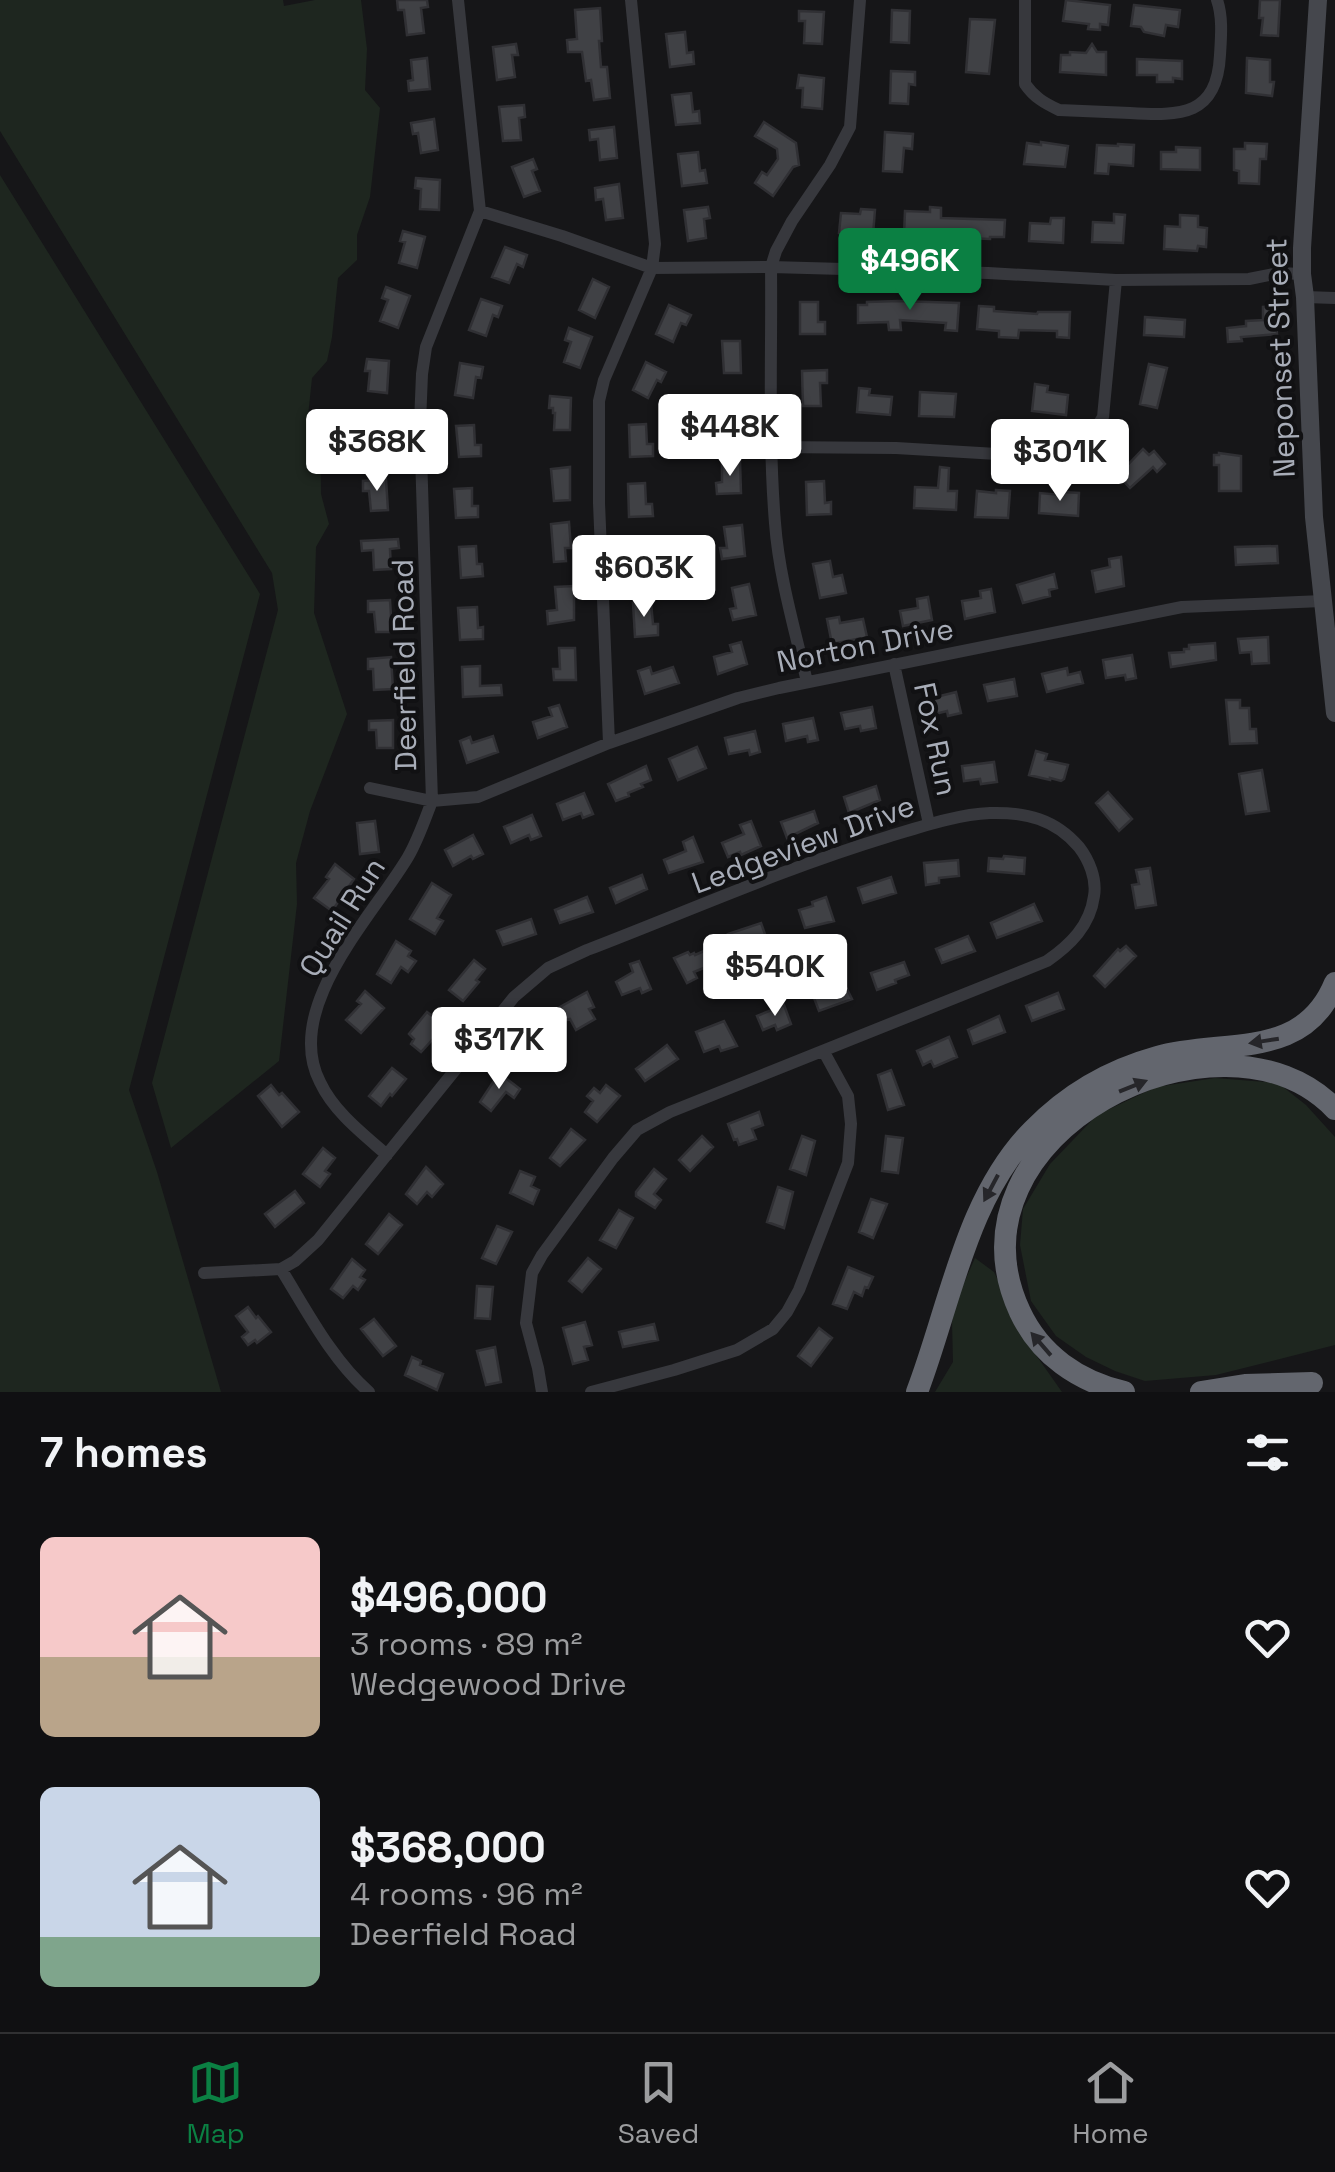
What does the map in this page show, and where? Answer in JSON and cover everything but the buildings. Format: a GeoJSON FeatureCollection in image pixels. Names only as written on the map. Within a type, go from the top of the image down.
{"type":"FeatureCollection","features":[{"type":"Feature","properties":{"kind":"highway"},"geometry":{"type":"LineString","coordinates":[[917,1392],[986,1196],[1007,1161],[1034,1129],[1079,1092],[1129,1066],[1173,1053],[1293,1034],[1318,1013],[1335,983]]}},
{"type":"Feature","properties":{"kind":"highway"},"geometry":{"type":"LineString","coordinates":[[1124,1392],[1085,1378],[1055,1359],[1029,1330],[1014,1298],[1006,1272],[1006,1228],[1018,1186],[1037,1155],[1070,1122],[1113,1094],[1144,1081],[1192,1070],[1236,1068],[1277,1074],[1310,1088],[1335,1109]]}},
{"type":"Feature","properties":{"kind":"highway"},"geometry":{"type":"LineString","coordinates":[[1277,1392],[1335,1377]]}},
{"type":"Feature","properties":{"kind":"highway"},"geometry":{"type":"LineString","coordinates":[[1201,1392],[1312,1383]]}},
{"type":"Feature","properties":{"kind":"main road","name":"Neponset Street"},"geometry":{"type":"LineString","coordinates":[[1318,0],[1302,274],[1312,494],[1335,712]]}},
{"type":"Feature","properties":{"kind":"street","name":"Deerfield Road"},"geometry":{"type":"LineString","coordinates":[[432,801],[420,423],[422,374],[426,347],[480,211],[458,0]]}},
{"type":"Feature","properties":{"kind":"street"},"geometry":{"type":"LineString","coordinates":[[609,743],[599,401],[604,380],[652,268],[655,244],[631,0]]}},
{"type":"Feature","properties":{"kind":"street"},"geometry":{"type":"LineString","coordinates":[[807,682],[775,526],[771,267],[792,221],[850,127],[860,0]]}},
{"type":"Feature","properties":{"kind":"street"},"geometry":{"type":"LineString","coordinates":[[1025,0],[1024,84],[1044,104],[1059,110],[1166,116],[1194,110],[1215,88],[1221,47],[1218,0]]}},
{"type":"Feature","properties":{"kind":"street"},"geometry":{"type":"LineString","coordinates":[[480,211],[652,268],[771,267],[1116,280],[1250,279],[1279,273],[1302,274]]}},
{"type":"Feature","properties":{"kind":"street"},"geometry":{"type":"LineString","coordinates":[[772,447],[1046,457],[1071,452],[1092,435],[1103,417],[1116,280]]}},
{"type":"Feature","properties":{"kind":"street"},"geometry":{"type":"LineString","coordinates":[[1305,297],[1335,298]]}},
{"type":"Feature","properties":{"kind":"street","name":"Norton Drive"},"geometry":{"type":"LineString","coordinates":[[370,788],[432,801],[478,797],[609,743],[738,698],[807,682],[1182,607],[1322,602]]}},
{"type":"Feature","properties":{"kind":"street","name":"Fox Run"},"geometry":{"type":"LineString","coordinates":[[894,664],[929,824]]}},
{"type":"Feature","properties":{"kind":"street","name":"Quail Run"},"geometry":{"type":"LineString","coordinates":[[387,1156],[356,1129],[319,1082],[310,1042],[322,989],[410,855],[432,801]]}},
{"type":"Feature","properties":{"kind":"street","name":"Ledgeview Drive"},"geometry":{"type":"LineString","coordinates":[[282,1269],[318,1240],[514,997],[548,968],[850,848],[929,824],[989,812],[1029,816],[1055,824],[1082,850],[1091,866],[1095,891],[1091,910],[1069,946],[1047,962],[670,1112],[638,1130],[613,1158],[532,1273],[526,1323],[542,1392]]}},
{"type":"Feature","properties":{"kind":"street"},"geometry":{"type":"LineString","coordinates":[[591,1392],[737,1350],[773,1329],[787,1312],[848,1162],[848,1096],[824,1052]]}},
{"type":"Feature","properties":{"kind":"street"},"geometry":{"type":"LineString","coordinates":[[204,1273],[282,1269],[321,1333],[369,1392]]}},
{"type":"Feature","properties":{"kind":"shaded area"},"geometry":{"type":"Polygon","coordinates":[[[0,0],[283,0],[284,6],[315,0],[361,0],[367,49],[365,90],[380,108],[370,197],[357,235],[357,260],[338,278],[327,361],[312,378],[308,416],[320,419],[321,494],[329,524],[316,547],[314,613],[347,714],[310,811],[296,863],[297,904],[279,1061],[171,1148],[152,1083],[278,610],[272,573],[0,131],[0,0]]]}},
{"type":"Feature","properties":{"kind":"shaded area"},"geometry":{"type":"Polygon","coordinates":[[[0,175],[260,594],[129,1090],[221,1392],[0,1392],[0,175]]]}},
{"type":"Feature","properties":{"kind":"shaded area"},"geometry":{"type":"Polygon","coordinates":[[[1215,1078],[1278,1083],[1306,1105],[1335,1137],[1335,1345],[1216,1375],[1145,1381],[1086,1357],[1056,1336],[1031,1301],[1020,1245],[1023,1209],[1050,1164],[1097,1115],[1156,1087],[1215,1078]]]}},
{"type":"Feature","properties":{"kind":"shaded area"},"geometry":{"type":"Polygon","coordinates":[[[975,1258],[994,1272],[1031,1348],[1062,1392],[935,1392],[953,1362],[955,1303],[975,1258]]]}}]}
